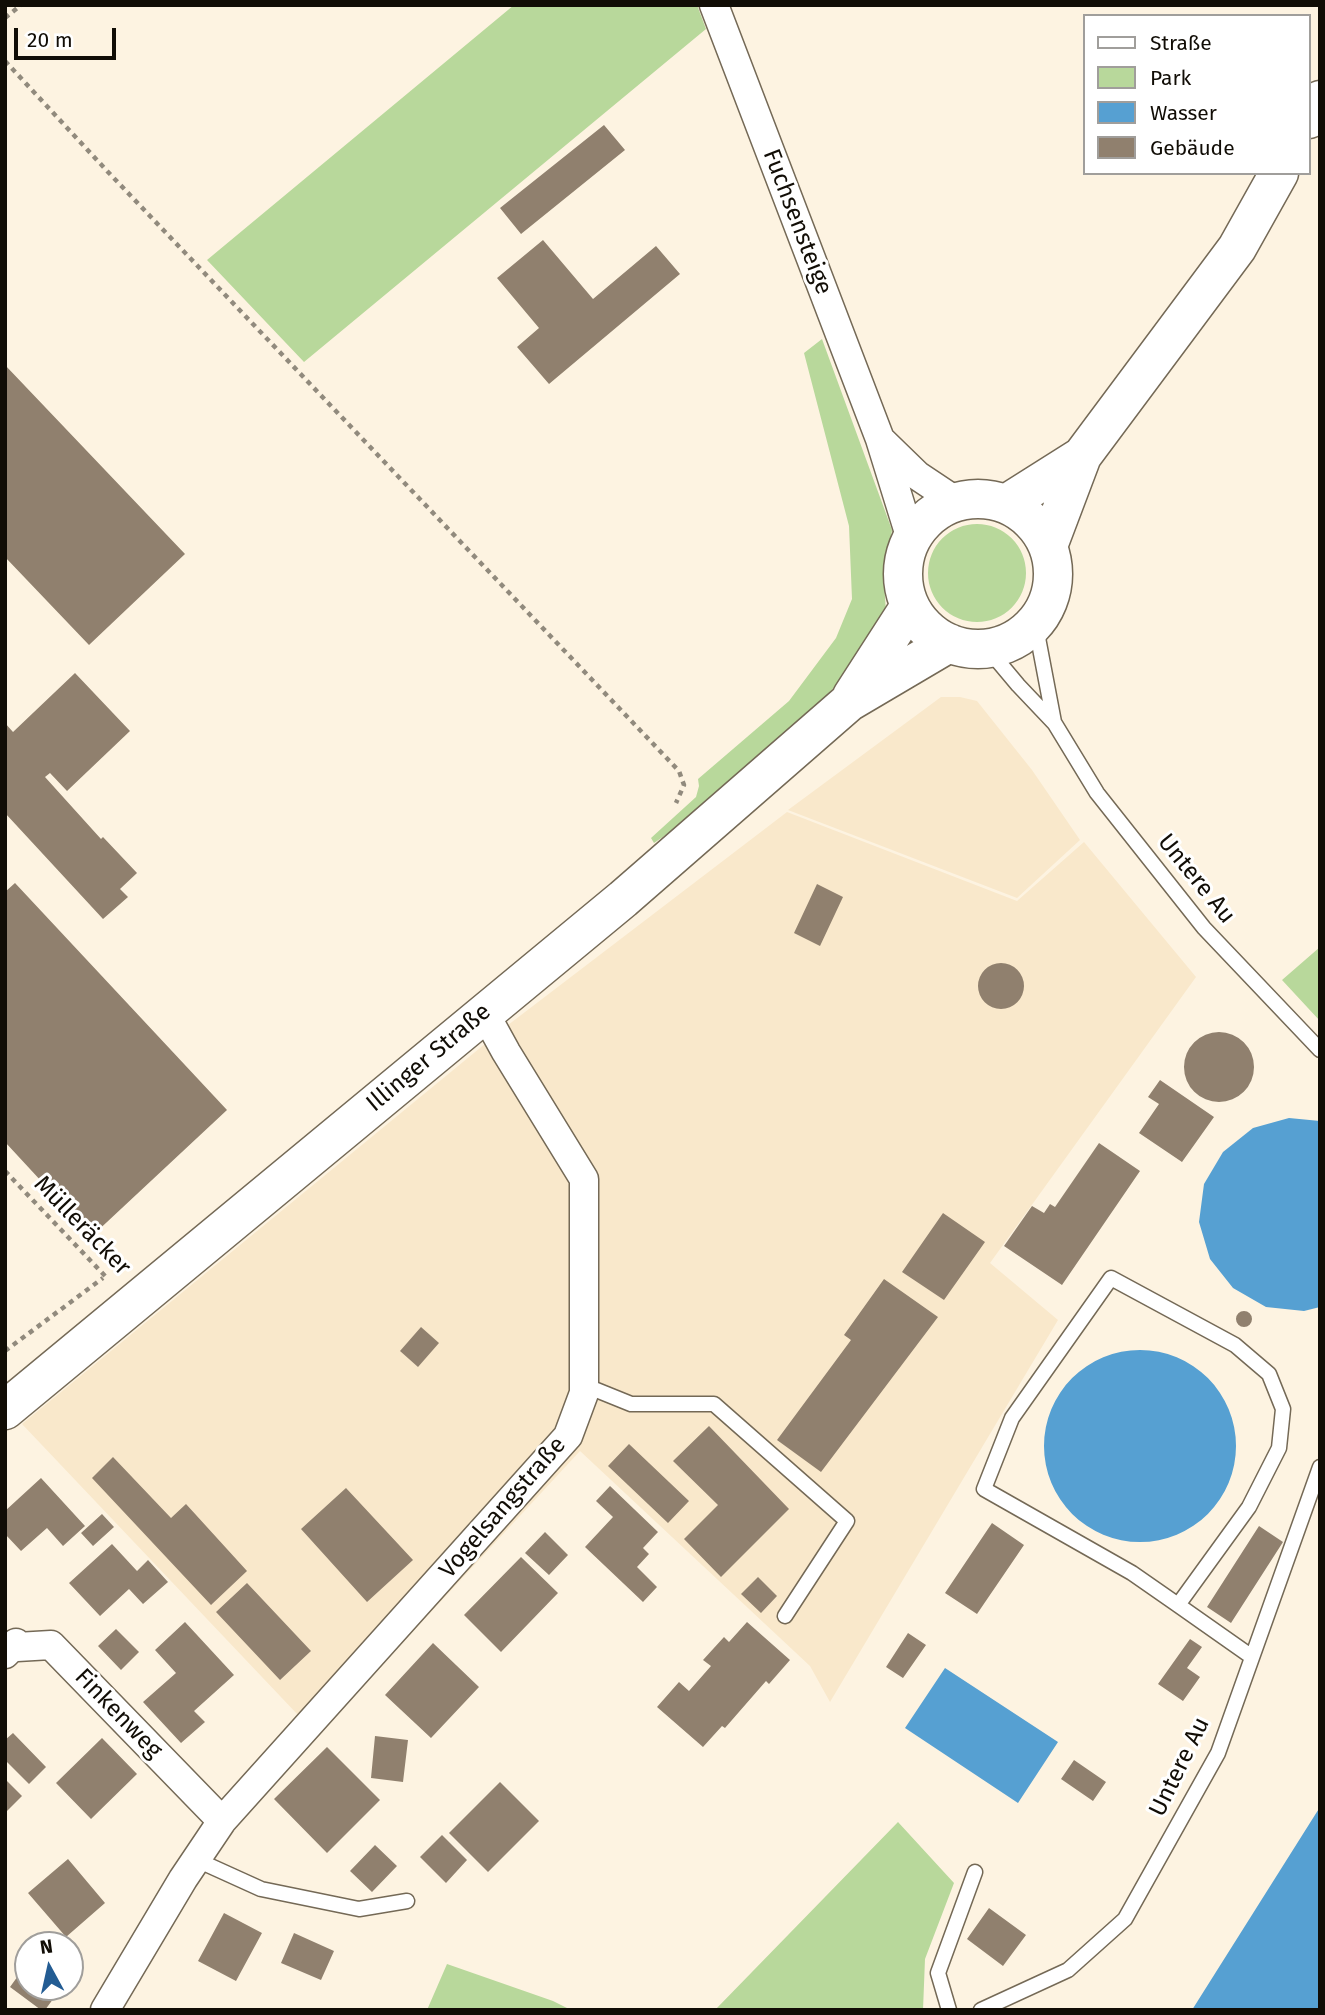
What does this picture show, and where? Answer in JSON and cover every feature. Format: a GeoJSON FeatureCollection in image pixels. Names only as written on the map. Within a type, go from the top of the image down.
{"type":"FeatureCollection","features":[{"type":"Feature","properties":{"kind":"street","name":"Fuchsensteige"},"geometry":{"type":"LineString","coordinates":[[714,5],[880,439],[911,539]]}},
{"type":"Feature","properties":{"kind":"street"},"geometry":{"type":"LineString","coordinates":[[1048,546],[1082,456],[1237,248],[1278,175]]}},
{"type":"Feature","properties":{"kind":"street","name":"Fuchsensteige"},"geometry":{"type":"LineString","coordinates":[[880,439],[918,476],[957,502]]}},
{"type":"Feature","properties":{"kind":"street"},"geometry":{"type":"LineString","coordinates":[[1006,504],[1082,456]]}},
{"type":"Feature","properties":{"kind":"street"},"geometry":{"type":"LineString","coordinates":[[981,499],[1006,504],[1023,514],[1038,528],[1048,546],[1053,566],[1052,586],[1046,605],[1035,622],[1021,635],[1005,644],[968,648],[949,643],[933,634],[910,606],[904,584],[904,561],[911,539],[923,523],[939,510],[957,502],[981,499]]}},
{"type":"Feature","properties":{"kind":"street","name":"Illinger Straße"},"geometry":{"type":"LineString","coordinates":[[849,702],[910,606]]}},
{"type":"Feature","properties":{"kind":"street","name":"Illinger Straße"},"geometry":{"type":"LineString","coordinates":[[5,1410],[623,899],[849,702],[949,643]]}},
{"type":"Feature","properties":{"kind":"street","name":"Vogelsangstraße"},"geometry":{"type":"LineString","coordinates":[[105,2010],[183,1879],[222,1821],[288,1744],[370,1657],[568,1436],[584,1393],[584,1180],[484,1012]]}},
{"type":"Feature","properties":{"kind":"street","name":"Finkenweg"},"geometry":{"type":"LineString","coordinates":[[5,1654],[16,1643],[17,1647],[51,1645],[222,1821]]}},
{"type":"Feature","properties":{"kind":"lane","name":"Untere Au"},"geometry":{"type":"LineString","coordinates":[[1035,622],[1055,723]]}},
{"type":"Feature","properties":{"kind":"lane","name":"Untere Au"},"geometry":{"type":"LineString","coordinates":[[987,648],[1055,723],[1097,793],[1204,928],[1320,1050]]}},
{"type":"Feature","properties":{"kind":"lane"},"geometry":{"type":"LineString","coordinates":[[1178,1605],[1249,1507],[1279,1448],[1283,1409],[1269,1374],[1235,1345],[1111,1278],[1012,1418],[984,1489],[1132,1573],[1252,1657]]}},
{"type":"Feature","properties":{"kind":"lane"},"geometry":{"type":"LineString","coordinates":[[584,1385],[631,1404],[715,1404],[847,1521],[785,1616]]}},
{"type":"Feature","properties":{"kind":"lane","name":"Untere Au"},"geometry":{"type":"LineString","coordinates":[[981,2010],[1068,1970],[1125,1919],[1218,1753],[1320,1467]]}},
{"type":"Feature","properties":{"kind":"lane"},"geometry":{"type":"LineString","coordinates":[[197,1860],[261,1889],[359,1909],[407,1901]]}},
{"type":"Feature","properties":{"kind":"lane"},"geometry":{"type":"LineString","coordinates":[[949,2010],[938,1973],[975,1872]]}},
{"type":"Feature","properties":{"kind":"path"},"geometry":{"type":"LineString","coordinates":[[5,18],[22,5]]}},
{"type":"Feature","properties":{"kind":"path"},"geometry":{"type":"LineString","coordinates":[[5,61],[679,771],[684,785],[676,805]]}},
{"type":"Feature","properties":{"kind":"path","name":"Mülleräcker"},"geometry":{"type":"LineString","coordinates":[[5,1171],[133,1305]]}},
{"type":"Feature","properties":{"kind":"path"},"geometry":{"type":"LineString","coordinates":[[5,1351],[106,1276]]}},
{"type":"Feature","properties":{"kind":"shaded area"},"geometry":{"type":"Polygon","coordinates":[[[941,697],[977,701],[1032,770],[1080,840],[1017,898],[788,810],[941,697]]]}},
{"type":"Feature","properties":{"kind":"shaded area"},"geometry":{"type":"Polygon","coordinates":[[[787,812],[1017,901],[1084,842],[1196,977],[990,1263],[1058,1320],[830,1702],[810,1666],[580,1451],[317,1735],[22,1424],[508,1025],[787,812]]]}},
{"type":"Feature","properties":{"kind":"green space"},"geometry":{"type":"Polygon","coordinates":[[[514,5],[697,5],[706,29],[304,362],[207,260],[514,5]]]}},
{"type":"Feature","properties":{"kind":"green space"},"geometry":{"type":"Polygon","coordinates":[[[822,339],[892,530],[884,582],[886,612],[869,652],[811,711],[683,823],[654,843],[651,838],[696,797],[698,779],[789,701],[836,638],[852,599],[849,526],[804,353],[822,339]]]}},
{"type":"Feature","properties":{"kind":"green space"},"geometry":{"type":"Polygon","coordinates":[[[977,524],[996,528],[1012,538],[1022,554],[1026,573],[1022,592],[1012,608],[996,618],[977,622],[958,618],[942,608],[932,592],[928,573],[932,554],[942,538],[958,528],[977,524]]]}},
{"type":"Feature","properties":{"kind":"green space"},"geometry":{"type":"Polygon","coordinates":[[[1320,947],[1320,1021],[1282,980],[1320,947]]]}},
{"type":"Feature","properties":{"kind":"green space"},"geometry":{"type":"Polygon","coordinates":[[[898,1822],[954,1883],[925,1959],[923,2010],[715,2010],[898,1822]]]}},
{"type":"Feature","properties":{"kind":"green space"},"geometry":{"type":"Polygon","coordinates":[[[447,1964],[553,2001],[571,2010],[427,2010],[447,1964]]]}},
{"type":"Feature","properties":{"kind":"water"},"geometry":{"type":"Polygon","coordinates":[[[1289,1118],[1320,1121],[1320,1307],[1304,1311],[1266,1307],[1233,1288],[1210,1259],[1199,1222],[1204,1184],[1223,1152],[1253,1128],[1289,1118]]]}},
{"type":"Feature","properties":{"kind":"water"},"geometry":{"type":"Polygon","coordinates":[[[1140,1350],[1177,1357],[1208,1378],[1229,1409],[1236,1446],[1229,1483],[1208,1514],[1177,1535],[1140,1542],[1103,1535],[1072,1514],[1051,1483],[1044,1446],[1051,1409],[1072,1378],[1103,1357],[1140,1350]]]}},
{"type":"Feature","properties":{"kind":"water"},"geometry":{"type":"Polygon","coordinates":[[[945,1668],[1058,1742],[1018,1803],[905,1728],[945,1668]]]}},
{"type":"Feature","properties":{"kind":"water"},"geometry":{"type":"Polygon","coordinates":[[[1320,1807],[1320,2010],[1192,2010],[1320,1807]]]}},
{"type":"Feature","properties":{"kind":"building"},"geometry":{"type":"Polygon","coordinates":[[[604,125],[625,150],[521,234],[500,208],[604,125]]]}},
{"type":"Feature","properties":{"kind":"building"},"geometry":{"type":"Polygon","coordinates":[[[543,240],[593,299],[656,246],[680,274],[549,384],[517,347],[539,328],[497,278],[543,240]]]}},
{"type":"Feature","properties":{"kind":"building"},"geometry":{"type":"Polygon","coordinates":[[[5,365],[185,554],[89,645],[5,557],[5,365]]]}},
{"type":"Feature","properties":{"kind":"building"},"geometry":{"type":"Polygon","coordinates":[[[75,673],[130,731],[67,791],[50,773],[45,777],[101,839],[103,837],[137,873],[120,889],[128,897],[103,919],[5,813],[5,723],[13,732],[75,673]]]}},
{"type":"Feature","properties":{"kind":"building"},"geometry":{"type":"Polygon","coordinates":[[[15,883],[227,1110],[92,1236],[5,1142],[5,892],[15,883]]]}},
{"type":"Feature","properties":{"kind":"building"},"geometry":{"type":"Polygon","coordinates":[[[817,884],[843,897],[820,946],[794,933],[817,884]]]}},
{"type":"Feature","properties":{"kind":"building"},"geometry":{"type":"Polygon","coordinates":[[[1001,963],[1017,970],[1024,986],[1017,1002],[1001,1009],[985,1002],[978,986],[985,970],[1001,963]]]}},
{"type":"Feature","properties":{"kind":"building"},"geometry":{"type":"Polygon","coordinates":[[[1219,1032],[1244,1042],[1254,1067],[1244,1092],[1219,1102],[1194,1092],[1184,1067],[1194,1042],[1219,1032]]]}},
{"type":"Feature","properties":{"kind":"building"},"geometry":{"type":"Polygon","coordinates":[[[1160,1080],[1214,1117],[1182,1162],[1139,1133],[1159,1104],[1148,1097],[1160,1080]]]}},
{"type":"Feature","properties":{"kind":"building"},"geometry":{"type":"Polygon","coordinates":[[[1099,1143],[1140,1171],[1062,1285],[1004,1246],[1032,1206],[1044,1213],[1050,1204],[1055,1207],[1099,1143]]]}},
{"type":"Feature","properties":{"kind":"building"},"geometry":{"type":"Polygon","coordinates":[[[943,1213],[985,1242],[944,1300],[902,1272],[943,1213]]]}},
{"type":"Feature","properties":{"kind":"building"},"geometry":{"type":"Polygon","coordinates":[[[884,1279],[938,1317],[821,1472],[777,1440],[851,1340],[844,1335],[884,1279]]]}},
{"type":"Feature","properties":{"kind":"building"},"geometry":{"type":"Polygon","coordinates":[[[1244,1311],[1250,1313],[1250,1325],[1244,1327],[1238,1325],[1236,1319],[1238,1313],[1244,1311]]]}},
{"type":"Feature","properties":{"kind":"building"},"geometry":{"type":"Polygon","coordinates":[[[421,1327],[439,1343],[418,1367],[400,1351],[421,1327]]]}},
{"type":"Feature","properties":{"kind":"building"},"geometry":{"type":"Polygon","coordinates":[[[709,1426],[789,1509],[721,1577],[684,1539],[718,1505],[673,1461],[709,1426]]]}},
{"type":"Feature","properties":{"kind":"building"},"geometry":{"type":"Polygon","coordinates":[[[629,1444],[689,1501],[668,1523],[608,1466],[629,1444]]]}},
{"type":"Feature","properties":{"kind":"building"},"geometry":{"type":"Polygon","coordinates":[[[113,1457],[171,1518],[186,1504],[247,1571],[211,1605],[92,1478],[113,1457]]]}},
{"type":"Feature","properties":{"kind":"building"},"geometry":{"type":"Polygon","coordinates":[[[41,1478],[85,1526],[63,1546],[47,1528],[21,1551],[5,1534],[5,1511],[41,1478]]]}},
{"type":"Feature","properties":{"kind":"building"},"geometry":{"type":"Polygon","coordinates":[[[610,1486],[658,1532],[643,1548],[649,1554],[637,1567],[657,1587],[643,1602],[585,1547],[613,1517],[596,1501],[610,1486]]]}},
{"type":"Feature","properties":{"kind":"building"},"geometry":{"type":"Polygon","coordinates":[[[346,1488],[413,1560],[367,1602],[301,1529],[346,1488]]]}},
{"type":"Feature","properties":{"kind":"building"},"geometry":{"type":"Polygon","coordinates":[[[102,1514],[114,1527],[93,1546],[81,1533],[102,1514]]]}},
{"type":"Feature","properties":{"kind":"building"},"geometry":{"type":"Polygon","coordinates":[[[992,1523],[1024,1545],[977,1614],[945,1593],[992,1523]]]}},
{"type":"Feature","properties":{"kind":"building"},"geometry":{"type":"Polygon","coordinates":[[[1259,1526],[1283,1542],[1231,1623],[1207,1607],[1259,1526]]]}},
{"type":"Feature","properties":{"kind":"building"},"geometry":{"type":"Polygon","coordinates":[[[545,1532],[568,1555],[549,1575],[525,1553],[545,1532]]]}},
{"type":"Feature","properties":{"kind":"building"},"geometry":{"type":"Polygon","coordinates":[[[112,1544],[137,1571],[148,1560],[168,1582],[143,1604],[129,1589],[100,1616],[69,1583],[112,1544]]]}},
{"type":"Feature","properties":{"kind":"building"},"geometry":{"type":"Polygon","coordinates":[[[521,1557],[558,1593],[501,1652],[464,1615],[521,1557]]]}},
{"type":"Feature","properties":{"kind":"building"},"geometry":{"type":"Polygon","coordinates":[[[758,1577],[777,1596],[761,1613],[741,1594],[758,1577]]]}},
{"type":"Feature","properties":{"kind":"building"},"geometry":{"type":"Polygon","coordinates":[[[247,1583],[311,1651],[280,1680],[216,1612],[247,1583]]]}},
{"type":"Feature","properties":{"kind":"building"},"geometry":{"type":"Polygon","coordinates":[[[185,1622],[234,1675],[194,1711],[205,1722],[181,1743],[143,1702],[176,1673],[155,1650],[185,1622]]]}},
{"type":"Feature","properties":{"kind":"building"},"geometry":{"type":"Polygon","coordinates":[[[747,1622],[790,1660],[769,1684],[766,1681],[725,1728],[722,1726],[703,1747],[657,1707],[679,1682],[689,1691],[711,1666],[703,1660],[724,1637],[729,1642],[747,1622]]]}},
{"type":"Feature","properties":{"kind":"building"},"geometry":{"type":"Polygon","coordinates":[[[116,1629],[139,1652],[121,1670],[98,1646],[116,1629]]]}},
{"type":"Feature","properties":{"kind":"building"},"geometry":{"type":"Polygon","coordinates":[[[908,1633],[926,1645],[903,1678],[886,1667],[908,1633]]]}},
{"type":"Feature","properties":{"kind":"building"},"geometry":{"type":"Polygon","coordinates":[[[1190,1639],[1202,1647],[1187,1668],[1200,1677],[1183,1701],[1158,1684],[1190,1639]]]}},
{"type":"Feature","properties":{"kind":"building"},"geometry":{"type":"Polygon","coordinates":[[[433,1643],[479,1687],[431,1738],[385,1695],[433,1643]]]}},
{"type":"Feature","properties":{"kind":"building"},"geometry":{"type":"Polygon","coordinates":[[[13,1733],[46,1767],[29,1784],[5,1760],[5,1740],[13,1733]]]}},
{"type":"Feature","properties":{"kind":"building"},"geometry":{"type":"Polygon","coordinates":[[[375,1736],[408,1740],[403,1782],[371,1778],[375,1736]]]}},
{"type":"Feature","properties":{"kind":"building"},"geometry":{"type":"Polygon","coordinates":[[[102,1738],[137,1774],[91,1819],[56,1783],[102,1738]]]}},
{"type":"Feature","properties":{"kind":"building"},"geometry":{"type":"Polygon","coordinates":[[[327,1747],[380,1800],[327,1853],[274,1799],[327,1747]]]}},
{"type":"Feature","properties":{"kind":"building"},"geometry":{"type":"Polygon","coordinates":[[[1074,1760],[1106,1782],[1093,1801],[1061,1779],[1074,1760]]]}},
{"type":"Feature","properties":{"kind":"building"},"geometry":{"type":"Polygon","coordinates":[[[5,1779],[22,1796],[5,1813],[5,1779]]]}},
{"type":"Feature","properties":{"kind":"building"},"geometry":{"type":"Polygon","coordinates":[[[500,1782],[539,1821],[488,1872],[449,1833],[500,1782]]]}},
{"type":"Feature","properties":{"kind":"building"},"geometry":{"type":"Polygon","coordinates":[[[442,1835],[467,1860],[446,1883],[420,1857],[442,1835]]]}},
{"type":"Feature","properties":{"kind":"building"},"geometry":{"type":"Polygon","coordinates":[[[375,1845],[397,1866],[372,1892],[350,1871],[375,1845]]]}},
{"type":"Feature","properties":{"kind":"building"},"geometry":{"type":"Polygon","coordinates":[[[68,1859],[105,1903],[73,1931],[61,1931],[28,1893],[68,1859]]]}},
{"type":"Feature","properties":{"kind":"building"},"geometry":{"type":"Polygon","coordinates":[[[989,1908],[1026,1935],[1003,1966],[967,1939],[989,1908]]]}},
{"type":"Feature","properties":{"kind":"building"},"geometry":{"type":"Polygon","coordinates":[[[224,1913],[262,1933],[236,1981],[198,1961],[224,1913]]]}},
{"type":"Feature","properties":{"kind":"building"},"geometry":{"type":"Polygon","coordinates":[[[294,1933],[334,1951],[321,1980],[281,1963],[294,1933]]]}},
{"type":"Feature","properties":{"kind":"building"},"geometry":{"type":"Polygon","coordinates":[[[29,2001],[52,2001],[45,2010],[29,2001]]]}}]}
